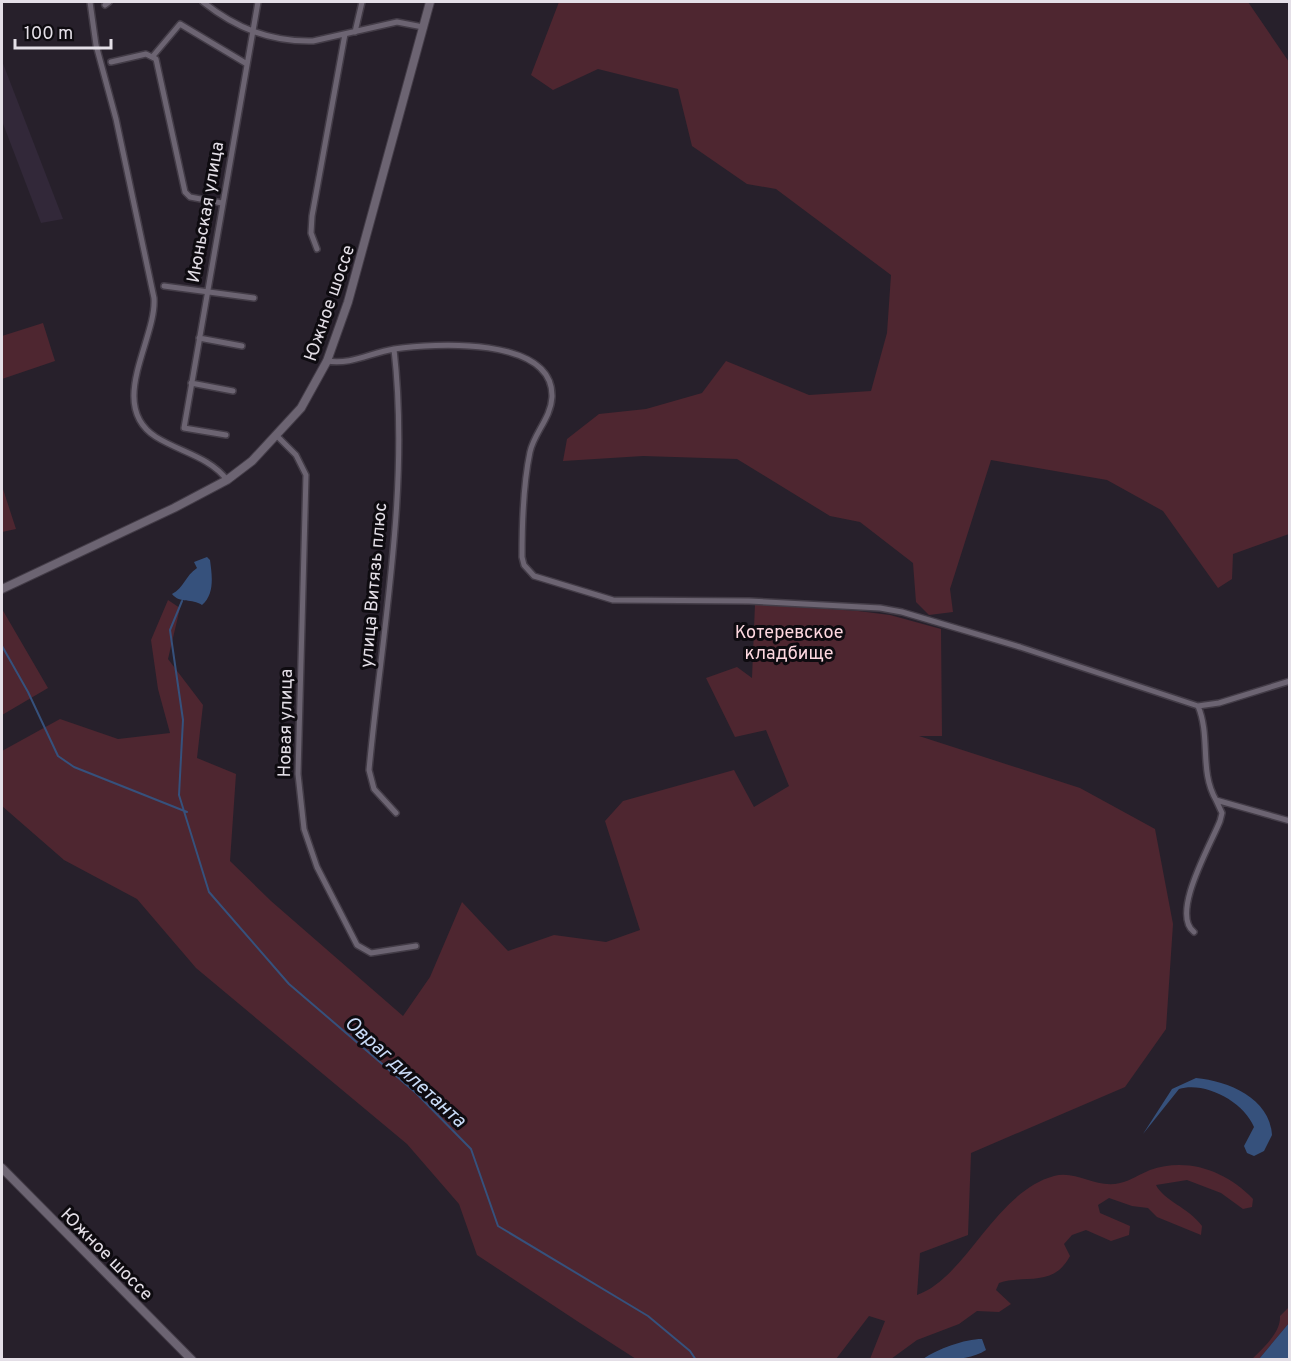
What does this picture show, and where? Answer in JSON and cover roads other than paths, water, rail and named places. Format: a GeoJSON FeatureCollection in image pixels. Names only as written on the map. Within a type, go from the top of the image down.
{"type":"FeatureCollection","features":[{"type":"Feature","properties":{"kind":"main road","name":"Южное шоссе"},"geometry":{"type":"LineString","coordinates":[[2,589],[174,508],[227,480],[252,461],[277,436],[305,402],[327,361],[348,302],[430,2]]}},
{"type":"Feature","properties":{"kind":"main road","name":"Южное шоссе"},"geometry":{"type":"LineString","coordinates":[[2,1168],[192,1359]]}},
{"type":"Feature","properties":{"kind":"street"},"geometry":{"type":"LineString","coordinates":[[90,2],[96,45],[116,118],[154,298],[153,318],[137,366],[134,396],[137,408],[152,434],[217,468],[227,480]]}},
{"type":"Feature","properties":{"kind":"street"},"geometry":{"type":"LineString","coordinates":[[202,2],[253,33],[301,41],[397,22],[423,27]]}},
{"type":"Feature","properties":{"kind":"street","name":"Июньская улица"},"geometry":{"type":"LineString","coordinates":[[226,435],[184,428],[258,2]]}},
{"type":"Feature","properties":{"kind":"street"},"geometry":{"type":"LineString","coordinates":[[355,32],[362,2]]}},
{"type":"Feature","properties":{"kind":"street"},"geometry":{"type":"LineString","coordinates":[[153,56],[180,24],[247,64]]}},
{"type":"Feature","properties":{"kind":"street"},"geometry":{"type":"LineString","coordinates":[[317,249],[311,233],[312,216],[345,34]]}},
{"type":"Feature","properties":{"kind":"street"},"geometry":{"type":"LineString","coordinates":[[111,62],[146,54],[156,59],[185,192],[189,197],[222,203]]}},
{"type":"Feature","properties":{"kind":"street"},"geometry":{"type":"LineString","coordinates":[[164,286],[254,298]]}},
{"type":"Feature","properties":{"kind":"street"},"geometry":{"type":"LineString","coordinates":[[199,338],[242,346]]}},
{"type":"Feature","properties":{"kind":"street"},"geometry":{"type":"LineString","coordinates":[[327,361],[348,363],[394,349],[462,346],[491,348],[520,354],[533,362],[546,378],[552,396],[550,408],[530,450],[522,540],[524,565],[534,576],[613,600],[749,601],[880,608],[902,612],[1020,647],[1198,706],[1219,703],[1290,681]]}},
{"type":"Feature","properties":{"kind":"street","name":"улица Витязь плюс"},"geometry":{"type":"LineString","coordinates":[[394,349],[399,417],[391,584],[369,770],[374,789],[396,813]]}},
{"type":"Feature","properties":{"kind":"street"},"geometry":{"type":"LineString","coordinates":[[191,383],[233,391]]}},
{"type":"Feature","properties":{"kind":"street","name":"Новая улица"},"geometry":{"type":"LineString","coordinates":[[277,436],[296,455],[306,475],[298,774],[304,829],[317,867],[357,945],[371,953],[416,946]]}},
{"type":"Feature","properties":{"kind":"street"},"geometry":{"type":"LineString","coordinates":[[1194,932],[1188,923],[1188,897],[1222,813],[1208,780],[1206,732],[1198,706]]}},
{"type":"Feature","properties":{"kind":"street"},"geometry":{"type":"LineString","coordinates":[[1216,800],[1290,821]]}},
{"type":"Feature","properties":{"kind":"water"},"geometry":{"type":"Polygon","coordinates":[[[207,557],[210,560],[212,578],[211,590],[206,601],[202,605],[175,597],[172,594],[197,568],[194,562],[207,557]]]}},
{"type":"Feature","properties":{"kind":"water"},"geometry":{"type":"Polygon","coordinates":[[[1196,1078],[1221,1083],[1256,1101],[1264,1111],[1272,1135],[1264,1151],[1254,1156],[1247,1153],[1244,1146],[1254,1127],[1242,1109],[1212,1091],[1200,1088],[1179,1089],[1143,1134],[1172,1089],[1196,1078]]]}},
{"type":"Feature","properties":{"kind":"water"},"geometry":{"type":"Polygon","coordinates":[[[1289,1323],[1289,1359],[1259,1359],[1289,1323]]]}},
{"type":"Feature","properties":{"kind":"water"},"geometry":{"type":"Polygon","coordinates":[[[982,1339],[986,1350],[979,1354],[964,1358],[923,1359],[951,1345],[982,1339]]]}},
{"type":"Feature","properties":{"kind":"waterway","name":"Овраг дилетанта"},"geometry":{"type":"LineString","coordinates":[[182,601],[170,630],[183,720],[179,795],[209,892],[289,984],[416,1093],[471,1149],[498,1226],[648,1316],[690,1351],[696,1360]]}},
{"type":"Feature","properties":{"kind":"waterway"},"geometry":{"type":"LineString","coordinates":[[2,646],[28,692],[58,756],[74,767],[187,812]]}},
{"type":"Feature","properties":{"kind":"park label","name":"Котеревское кладбище"},"geometry":{"type":"Point","coordinates":[789,642]}}]}
